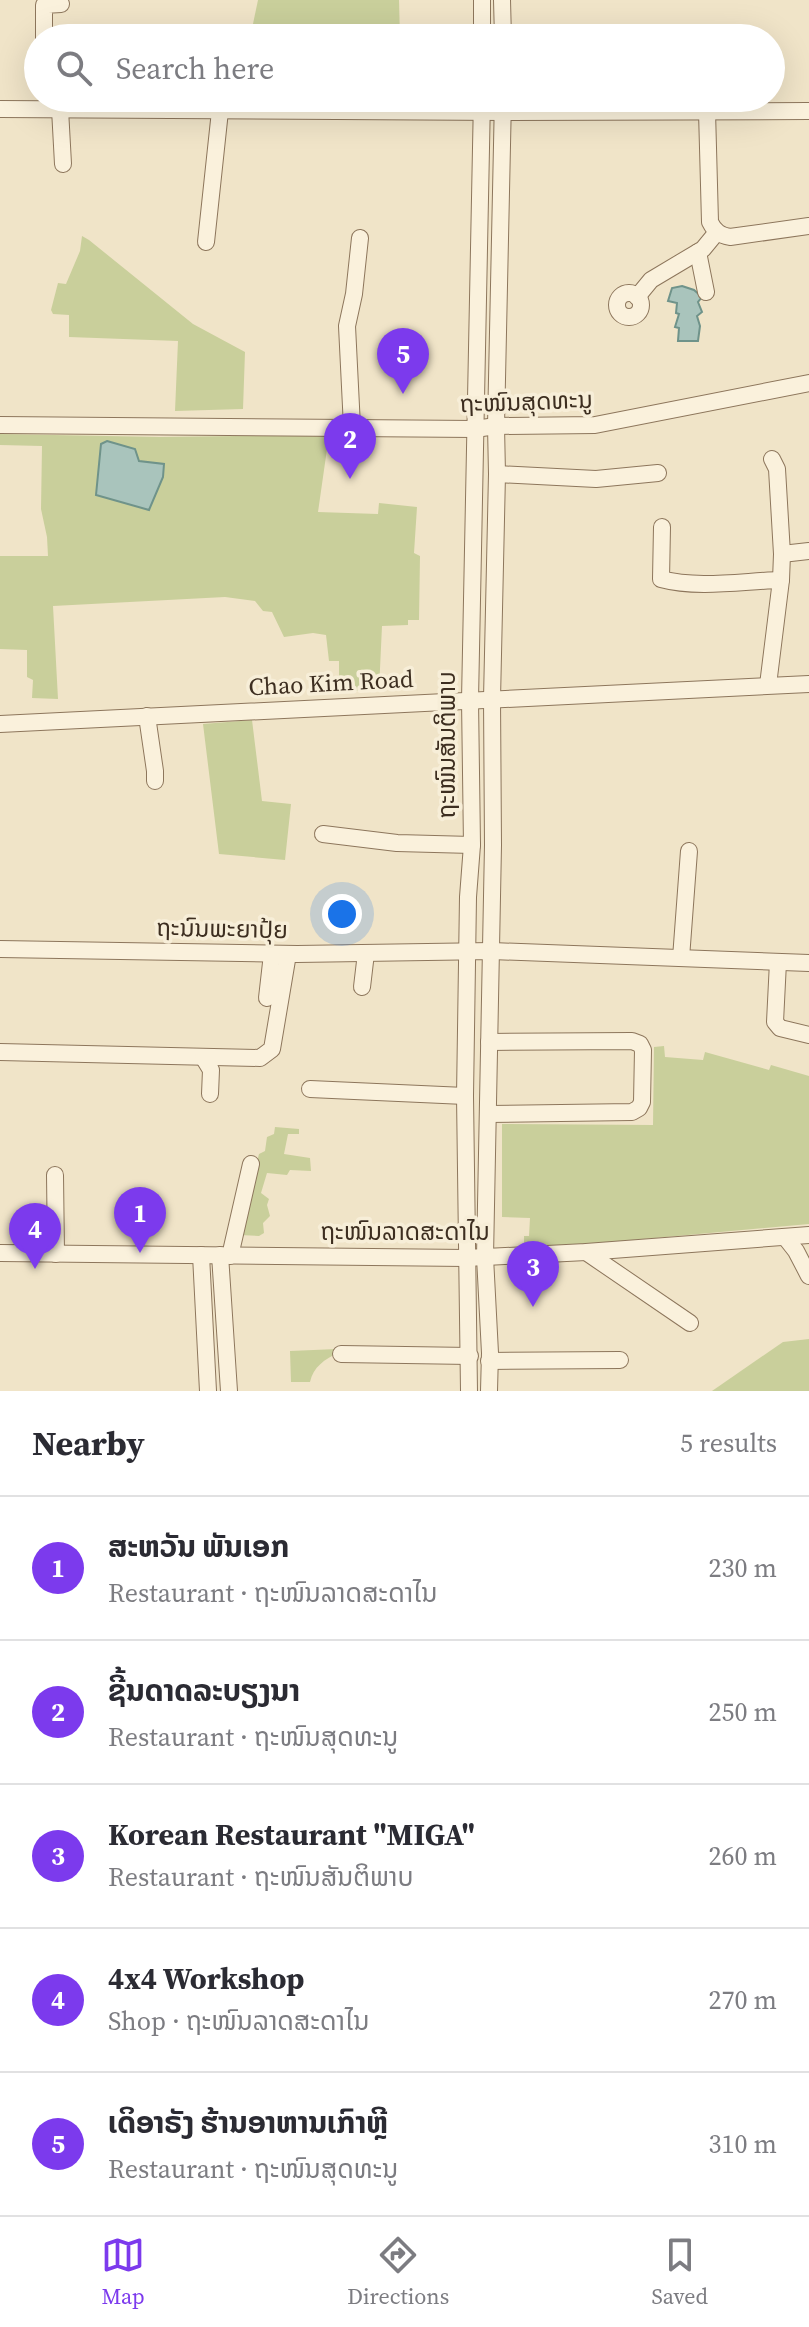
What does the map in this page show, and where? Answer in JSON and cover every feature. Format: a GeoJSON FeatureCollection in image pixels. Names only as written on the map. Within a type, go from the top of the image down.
{"type":"FeatureCollection","features":[{"type":"Feature","properties":{"kind":"street"},"geometry":{"type":"LineString","coordinates":[[482,0],[482,24]]}},
{"type":"Feature","properties":{"kind":"street"},"geometry":{"type":"LineString","coordinates":[[502,0],[503,24]]}},
{"type":"Feature","properties":{"kind":"street"},"geometry":{"type":"LineString","coordinates":[[44,24],[44,5],[61,4]]}},
{"type":"Feature","properties":{"kind":"street"},"geometry":{"type":"LineString","coordinates":[[0,109],[24,107]]}},
{"type":"Feature","properties":{"kind":"street"},"geometry":{"type":"LineString","coordinates":[[785,111],[809,111]]}},
{"type":"Feature","properties":{"kind":"street"},"geometry":{"type":"LineString","coordinates":[[52,112],[63,164]]}},
{"type":"Feature","properties":{"kind":"street"},"geometry":{"type":"LineString","coordinates":[[206,242],[220,112]]}},
{"type":"Feature","properties":{"kind":"street","name":"ຖະໜົນສັນຕິພາບ"},"geometry":{"type":"LineString","coordinates":[[469,1391],[465,1096],[468,897],[472,845],[470,700],[482,112]]}},
{"type":"Feature","properties":{"kind":"street","name":"ຖະໜົນສັນຕິພາບ"},"geometry":{"type":"LineString","coordinates":[[489,1391],[485,1257],[492,951],[496,426],[504,112]]}},
{"type":"Feature","properties":{"kind":"street"},"geometry":{"type":"LineString","coordinates":[[707,112],[710,222],[717,232],[730,237],[809,226]]}},
{"type":"Feature","properties":{"kind":"street"},"geometry":{"type":"LineString","coordinates":[[637,297],[651,280],[703,249],[717,232]]}},
{"type":"Feature","properties":{"kind":"street"},"geometry":{"type":"LineString","coordinates":[[352,427],[347,326],[360,238]]}},
{"type":"Feature","properties":{"kind":"street"},"geometry":{"type":"LineString","coordinates":[[698,252],[706,292]]}},
{"type":"Feature","properties":{"kind":"street","name":"ຖະໜົນສຸດທະນູ"},"geometry":{"type":"LineString","coordinates":[[0,425],[475,429],[595,425],[809,383]]}},
{"type":"Feature","properties":{"kind":"street"},"geometry":{"type":"LineString","coordinates":[[768,685],[782,554],[777,469],[772,459]]}},
{"type":"Feature","properties":{"kind":"street"},"geometry":{"type":"LineString","coordinates":[[497,474],[596,479],[658,473]]}},
{"type":"Feature","properties":{"kind":"street"},"geometry":{"type":"LineString","coordinates":[[662,527],[661,579],[709,583],[781,580]]}},
{"type":"Feature","properties":{"kind":"street"},"geometry":{"type":"LineString","coordinates":[[782,554],[809,551]]}},
{"type":"Feature","properties":{"kind":"street","name":"Chao Kim Road"},"geometry":{"type":"LineString","coordinates":[[0,724],[809,684]]}},
{"type":"Feature","properties":{"kind":"street"},"geometry":{"type":"LineString","coordinates":[[147,716],[155,781]]}},
{"type":"Feature","properties":{"kind":"street"},"geometry":{"type":"LineString","coordinates":[[323,834],[397,843],[472,845]]}},
{"type":"Feature","properties":{"kind":"street"},"geometry":{"type":"LineString","coordinates":[[681,958],[689,851]]}},
{"type":"Feature","properties":{"kind":"street","name":"ຖະນົນພະຍາປຸ້ຍ"},"geometry":{"type":"LineString","coordinates":[[0,949],[280,954],[492,951],[809,963]]}},
{"type":"Feature","properties":{"kind":"street"},"geometry":{"type":"LineString","coordinates":[[362,987],[366,953]]}},
{"type":"Feature","properties":{"kind":"street"},"geometry":{"type":"LineString","coordinates":[[267,998],[280,954]]}},
{"type":"Feature","properties":{"kind":"street"},"geometry":{"type":"LineString","coordinates":[[0,1052],[260,1058],[272,1049],[280,954]]}},
{"type":"Feature","properties":{"kind":"street"},"geometry":{"type":"LineString","coordinates":[[778,962],[775,1022],[780,1028],[809,1035]]}},
{"type":"Feature","properties":{"kind":"street"},"geometry":{"type":"LineString","coordinates":[[488,1114],[632,1112],[642,1102],[643,1050],[640,1044],[632,1041],[489,1042]]}},
{"type":"Feature","properties":{"kind":"street"},"geometry":{"type":"LineString","coordinates":[[203,1057],[211,1070],[210,1094]]}},
{"type":"Feature","properties":{"kind":"street"},"geometry":{"type":"LineString","coordinates":[[310,1089],[465,1096]]}},
{"type":"Feature","properties":{"kind":"street"},"geometry":{"type":"LineString","coordinates":[[229,1391],[225,1256],[251,1164]]}},
{"type":"Feature","properties":{"kind":"street"},"geometry":{"type":"LineString","coordinates":[[55,1175],[56,1254]]}},
{"type":"Feature","properties":{"kind":"street","name":"ຖະໜົນລາດສະດາໄນ"},"geometry":{"type":"LineString","coordinates":[[0,1253],[466,1258],[809,1235]]}},
{"type":"Feature","properties":{"kind":"street"},"geometry":{"type":"LineString","coordinates":[[785,1237],[809,1276]]}},
{"type":"Feature","properties":{"kind":"street"},"geometry":{"type":"LineString","coordinates":[[586,1252],[690,1323]]}},
{"type":"Feature","properties":{"kind":"street"},"geometry":{"type":"LineString","coordinates":[[201,1255],[208,1391]]}},
{"type":"Feature","properties":{"kind":"street"},"geometry":{"type":"LineString","coordinates":[[341,1354],[470,1356]]}},
{"type":"Feature","properties":{"kind":"street"},"geometry":{"type":"LineString","coordinates":[[489,1361],[620,1360]]}},
{"type":"Feature","properties":{"kind":"green space"},"geometry":{"type":"Polygon","coordinates":[[[258,0],[399,0],[400,24],[253,24],[258,0]]]}},
{"type":"Feature","properties":{"kind":"green space"},"geometry":{"type":"Polygon","coordinates":[[[82,236],[193,324],[245,352],[243,409],[175,411],[178,341],[69,337],[69,315],[53,314],[51,310],[58,283],[66,284],[80,251],[82,236]]]}},
{"type":"Feature","properties":{"kind":"green space"},"geometry":{"type":"Polygon","coordinates":[[[0,434],[160,437],[329,435],[318,512],[378,514],[379,503],[417,507],[414,553],[420,556],[419,620],[408,620],[408,625],[382,626],[379,690],[330,692],[330,678],[339,677],[339,661],[329,661],[326,635],[313,633],[284,637],[272,612],[263,611],[255,601],[225,597],[53,606],[58,699],[32,698],[33,680],[27,677],[27,650],[0,649],[0,556],[48,556],[41,509],[42,446],[0,445],[0,434]]]}},
{"type":"Feature","properties":{"kind":"green space"},"geometry":{"type":"Polygon","coordinates":[[[252,720],[262,801],[291,804],[285,860],[219,854],[203,724],[252,720]]]}},
{"type":"Feature","properties":{"kind":"green space"},"geometry":{"type":"Polygon","coordinates":[[[664,1046],[665,1057],[703,1060],[705,1052],[769,1070],[771,1065],[809,1076],[809,1224],[524,1250],[524,1236],[529,1236],[530,1218],[502,1217],[502,1124],[653,1125],[654,1047],[664,1046]]]}},
{"type":"Feature","properties":{"kind":"green space"},"geometry":{"type":"Polygon","coordinates":[[[275,1127],[299,1129],[299,1134],[288,1134],[284,1154],[310,1158],[311,1171],[290,1170],[287,1175],[267,1173],[261,1193],[269,1199],[270,1216],[263,1223],[264,1233],[259,1236],[239,1235],[259,1154],[265,1151],[267,1137],[274,1134],[275,1127]]]}},
{"type":"Feature","properties":{"kind":"green space"},"geometry":{"type":"Polygon","coordinates":[[[809,1339],[809,1391],[712,1391],[783,1342],[809,1339]]]}},
{"type":"Feature","properties":{"kind":"green space"},"geometry":{"type":"Polygon","coordinates":[[[337,1349],[338,1353],[317,1368],[310,1382],[291,1382],[290,1351],[337,1349]]]}},
{"type":"Feature","properties":{"kind":"water"},"geometry":{"type":"Polygon","coordinates":[[[682,286],[702,297],[698,302],[702,312],[697,316],[700,326],[698,341],[678,341],[679,328],[675,327],[679,314],[676,313],[677,303],[668,301],[672,288],[682,286]]]}},
{"type":"Feature","properties":{"kind":"water"},"geometry":{"type":"Polygon","coordinates":[[[107,441],[135,449],[139,461],[164,464],[163,477],[149,510],[96,495],[101,444],[107,441]]]}},
{"type":"Feature","properties":{"kind":"place","name":"ເດິອາຣັງ ຮ້ານອາຫານເກົາຫຼີ"},"geometry":{"type":"Point","coordinates":[403,394]}},
{"type":"Feature","properties":{"kind":"place","name":"ຊີ້ນດາດລະບຽງນາ"},"geometry":{"type":"Point","coordinates":[350,479]}},
{"type":"Feature","properties":{"kind":"place","name":"ສະຫວັນ ພັນເອກ"},"geometry":{"type":"Point","coordinates":[140,1253]}},
{"type":"Feature","properties":{"kind":"place","name":"4x4 Workshop"},"geometry":{"type":"Point","coordinates":[35,1269]}},
{"type":"Feature","properties":{"kind":"place","name":"Korean Restaurant \"MIGA\""},"geometry":{"type":"Point","coordinates":[533,1307]}}]}
